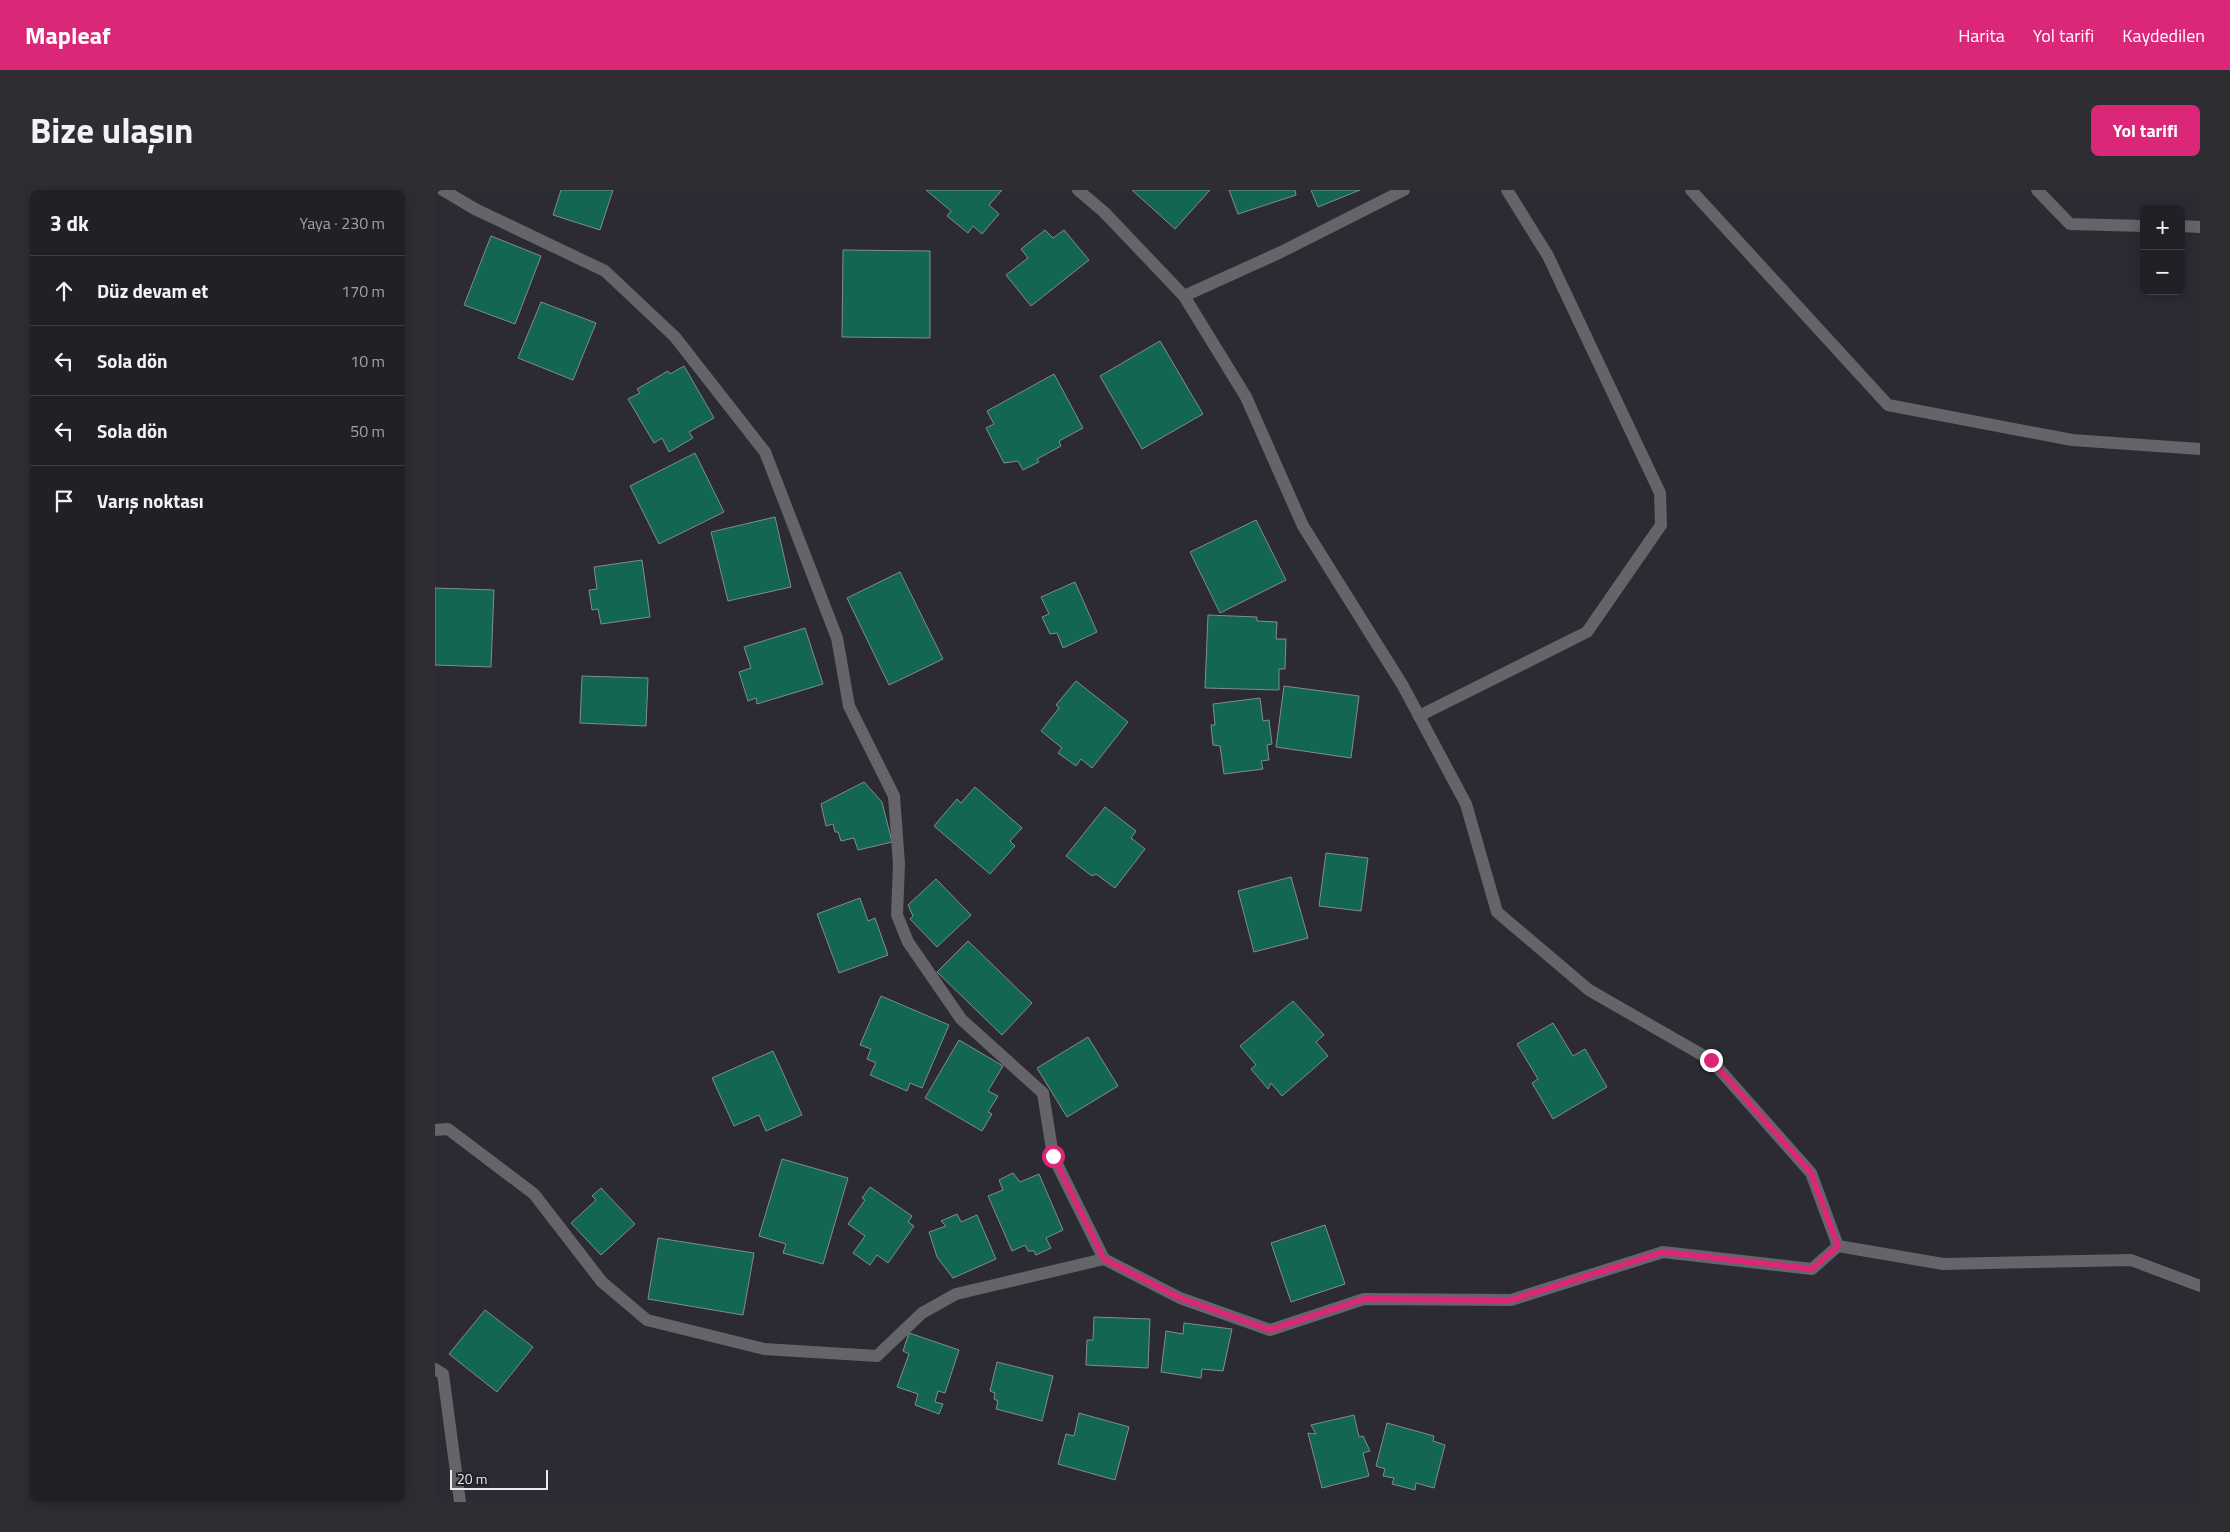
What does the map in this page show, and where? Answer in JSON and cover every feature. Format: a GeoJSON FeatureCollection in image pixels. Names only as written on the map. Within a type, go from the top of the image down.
{"type":"FeatureCollection","features":[{"type":"Feature","properties":{"kind":"street"},"geometry":{"type":"LineString","coordinates":[[443,190],[475,209],[605,271],[675,337],[765,452],[837,638],[849,706],[894,796],[899,864],[897,915],[908,942],[961,1019],[1043,1092],[1053,1156],[1104,1259],[1180,1298],[1270,1330],[1364,1299],[1511,1300],[1663,1252],[1812,1269],[1838,1246]]}},
{"type":"Feature","properties":{"kind":"street"},"geometry":{"type":"LineString","coordinates":[[1078,190],[1104,212],[1184,296],[1245,397],[1303,526],[1403,686],[1466,804],[1497,912],[1589,990],[1711,1060],[1811,1173],[1838,1246]]}},
{"type":"Feature","properties":{"kind":"street"},"geometry":{"type":"LineString","coordinates":[[1184,296],[1279,253],[1404,190]]}},
{"type":"Feature","properties":{"kind":"street"},"geometry":{"type":"LineString","coordinates":[[1419,716],[1587,632],[1661,526],[1660,493],[1548,256],[1507,190]]}},
{"type":"Feature","properties":{"kind":"street"},"geometry":{"type":"LineString","coordinates":[[1691,190],[1888,405],[2071,440],[2200,449]]}},
{"type":"Feature","properties":{"kind":"street"},"geometry":{"type":"LineString","coordinates":[[2037,190],[2071,224],[2140,226]]}},
{"type":"Feature","properties":{"kind":"street"},"geometry":{"type":"LineString","coordinates":[[2185,226],[2200,227]]}},
{"type":"Feature","properties":{"kind":"street"},"geometry":{"type":"LineString","coordinates":[[435,1130],[449,1129],[534,1194],[602,1282],[647,1320],[764,1349],[877,1356],[922,1313],[956,1294],[1104,1259]]}},
{"type":"Feature","properties":{"kind":"street"},"geometry":{"type":"LineString","coordinates":[[1838,1246],[1943,1264],[2131,1260],[2200,1286]]}},
{"type":"Feature","properties":{"kind":"street"},"geometry":{"type":"LineString","coordinates":[[435,1370],[443,1374],[460,1502]]}},
{"type":"Feature","properties":{"kind":"building"},"geometry":{"type":"Polygon","coordinates":[[[561,190],[613,190],[600,230],[553,215],[561,190]]]}},
{"type":"Feature","properties":{"kind":"building"},"geometry":{"type":"Polygon","coordinates":[[[926,190],[1002,190],[989,205],[999,214],[982,234],[973,226],[968,233],[947,216],[951,211],[926,190]]]}},
{"type":"Feature","properties":{"kind":"building"},"geometry":{"type":"Polygon","coordinates":[[[1132,190],[1210,190],[1175,229],[1132,190]]]}},
{"type":"Feature","properties":{"kind":"building"},"geometry":{"type":"Polygon","coordinates":[[[1229,190],[1295,190],[1296,195],[1238,214],[1229,190]]]}},
{"type":"Feature","properties":{"kind":"building"},"geometry":{"type":"Polygon","coordinates":[[[1311,190],[1360,190],[1318,207],[1311,190]]]}},
{"type":"Feature","properties":{"kind":"building"},"geometry":{"type":"Polygon","coordinates":[[[1045,230],[1053,238],[1064,230],[1089,260],[1031,306],[1006,275],[1028,258],[1021,249],[1045,230]]]}},
{"type":"Feature","properties":{"kind":"building"},"geometry":{"type":"Polygon","coordinates":[[[491,236],[541,256],[515,324],[464,305],[491,236]]]}},
{"type":"Feature","properties":{"kind":"building"},"geometry":{"type":"Polygon","coordinates":[[[843,250],[930,251],[930,338],[842,337],[843,250]]]}},
{"type":"Feature","properties":{"kind":"building"},"geometry":{"type":"Polygon","coordinates":[[[541,302],[596,323],[573,380],[518,358],[541,302]]]}},
{"type":"Feature","properties":{"kind":"building"},"geometry":{"type":"Polygon","coordinates":[[[1160,341],[1203,414],[1142,449],[1100,376],[1160,341]]]}},
{"type":"Feature","properties":{"kind":"building"},"geometry":{"type":"Polygon","coordinates":[[[684,366],[714,418],[689,432],[693,438],[669,452],[662,438],[654,443],[628,399],[640,393],[637,389],[668,371],[670,374],[684,366]]]}},
{"type":"Feature","properties":{"kind":"building"},"geometry":{"type":"Polygon","coordinates":[[[1054,374],[1083,428],[1059,441],[1061,446],[1037,459],[1039,462],[1023,470],[1018,461],[1004,463],[986,428],[994,424],[987,411],[1054,374]]]}},
{"type":"Feature","properties":{"kind":"building"},"geometry":{"type":"Polygon","coordinates":[[[695,453],[724,512],[659,544],[630,486],[695,453]]]}},
{"type":"Feature","properties":{"kind":"building"},"geometry":{"type":"Polygon","coordinates":[[[775,517],[791,587],[728,601],[711,532],[775,517]]]}},
{"type":"Feature","properties":{"kind":"building"},"geometry":{"type":"Polygon","coordinates":[[[1256,520],[1286,580],[1220,613],[1190,552],[1256,520]]]}},
{"type":"Feature","properties":{"kind":"building"},"geometry":{"type":"Polygon","coordinates":[[[642,560],[650,617],[601,624],[598,609],[592,610],[589,590],[597,589],[594,567],[642,560]]]}},
{"type":"Feature","properties":{"kind":"building"},"geometry":{"type":"Polygon","coordinates":[[[900,572],[943,659],[889,685],[847,598],[900,572]]]}},
{"type":"Feature","properties":{"kind":"building"},"geometry":{"type":"Polygon","coordinates":[[[1075,582],[1097,632],[1063,648],[1057,633],[1050,634],[1042,617],[1049,614],[1041,597],[1075,582]]]}},
{"type":"Feature","properties":{"kind":"building"},"geometry":{"type":"Polygon","coordinates":[[[435,588],[494,590],[491,667],[435,665],[435,588]]]}},
{"type":"Feature","properties":{"kind":"building"},"geometry":{"type":"Polygon","coordinates":[[[1208,615],[1257,617],[1257,621],[1277,622],[1276,639],[1286,639],[1285,669],[1279,669],[1279,690],[1205,688],[1208,615]]]}},
{"type":"Feature","properties":{"kind":"building"},"geometry":{"type":"Polygon","coordinates":[[[805,628],[823,684],[757,704],[756,698],[748,701],[739,672],[751,668],[744,647],[805,628]]]}},
{"type":"Feature","properties":{"kind":"building"},"geometry":{"type":"Polygon","coordinates":[[[582,676],[648,678],[646,726],[580,723],[582,676]]]}},
{"type":"Feature","properties":{"kind":"building"},"geometry":{"type":"Polygon","coordinates":[[[1076,681],[1128,722],[1092,768],[1081,759],[1076,766],[1058,753],[1062,748],[1041,731],[1059,708],[1056,705],[1076,681]]]}},
{"type":"Feature","properties":{"kind":"building"},"geometry":{"type":"Polygon","coordinates":[[[1284,686],[1359,696],[1351,758],[1276,747],[1284,686]]]}},
{"type":"Feature","properties":{"kind":"building"},"geometry":{"type":"Polygon","coordinates":[[[1260,698],[1263,721],[1269,720],[1272,744],[1267,745],[1269,760],[1261,761],[1263,769],[1224,774],[1220,746],[1213,745],[1211,725],[1215,725],[1213,704],[1260,698]]]}},
{"type":"Feature","properties":{"kind":"building"},"geometry":{"type":"Polygon","coordinates":[[[864,782],[882,802],[892,842],[858,850],[854,838],[841,841],[838,832],[835,832],[833,824],[826,826],[821,804],[864,782]]]}},
{"type":"Feature","properties":{"kind":"building"},"geometry":{"type":"Polygon","coordinates":[[[975,787],[1022,828],[1010,841],[1015,846],[990,874],[934,826],[957,799],[961,803],[975,787]]]}},
{"type":"Feature","properties":{"kind":"building"},"geometry":{"type":"Polygon","coordinates":[[[1105,807],[1136,831],[1131,838],[1145,849],[1115,888],[1096,874],[1092,876],[1066,856],[1105,807]]]}},
{"type":"Feature","properties":{"kind":"building"},"geometry":{"type":"Polygon","coordinates":[[[1326,853],[1368,858],[1361,911],[1319,906],[1326,853]]]}},
{"type":"Feature","properties":{"kind":"building"},"geometry":{"type":"Polygon","coordinates":[[[1291,877],[1308,938],[1254,952],[1238,891],[1291,877]]]}},
{"type":"Feature","properties":{"kind":"building"},"geometry":{"type":"Polygon","coordinates":[[[936,879],[971,915],[937,947],[910,919],[913,916],[908,905],[936,879]]]}},
{"type":"Feature","properties":{"kind":"building"},"geometry":{"type":"Polygon","coordinates":[[[860,898],[868,921],[875,918],[888,955],[839,973],[817,914],[860,898]]]}},
{"type":"Feature","properties":{"kind":"building"},"geometry":{"type":"Polygon","coordinates":[[[968,941],[1032,1003],[1002,1035],[937,972],[968,941]]]}},
{"type":"Feature","properties":{"kind":"building"},"geometry":{"type":"Polygon","coordinates":[[[881,996],[949,1025],[922,1088],[910,1083],[907,1091],[870,1075],[876,1063],[867,1059],[871,1049],[860,1045],[881,996]]]}},
{"type":"Feature","properties":{"kind":"building"},"geometry":{"type":"Polygon","coordinates":[[[1293,1001],[1324,1035],[1316,1042],[1328,1056],[1282,1096],[1271,1083],[1268,1089],[1251,1069],[1256,1065],[1240,1046],[1293,1001]]]}},
{"type":"Feature","properties":{"kind":"building"},"geometry":{"type":"Polygon","coordinates":[[[1553,1023],[1573,1056],[1585,1049],[1607,1087],[1553,1119],[1532,1083],[1538,1079],[1517,1044],[1553,1023]]]}},
{"type":"Feature","properties":{"kind":"building"},"geometry":{"type":"Polygon","coordinates":[[[1088,1037],[1118,1086],[1067,1117],[1037,1068],[1088,1037]]]}},
{"type":"Feature","properties":{"kind":"building"},"geometry":{"type":"Polygon","coordinates":[[[959,1040],[1003,1066],[988,1091],[998,1096],[988,1112],[992,1114],[982,1131],[925,1098],[959,1040]]]}},
{"type":"Feature","properties":{"kind":"building"},"geometry":{"type":"Polygon","coordinates":[[[773,1051],[802,1115],[766,1131],[759,1115],[734,1126],[712,1078],[773,1051]]]}},
{"type":"Feature","properties":{"kind":"building"},"geometry":{"type":"Polygon","coordinates":[[[782,1159],[848,1178],[823,1264],[783,1253],[786,1244],[759,1236],[782,1159]]]}},
{"type":"Feature","properties":{"kind":"building"},"geometry":{"type":"Polygon","coordinates":[[[1013,1173],[1020,1182],[1039,1174],[1063,1230],[1046,1238],[1051,1248],[1036,1255],[1034,1251],[1028,1251],[1025,1245],[1012,1251],[988,1196],[1003,1190],[999,1180],[1013,1173]]]}},
{"type":"Feature","properties":{"kind":"building"},"geometry":{"type":"Polygon","coordinates":[[[870,1187],[912,1216],[908,1222],[914,1226],[888,1263],[877,1255],[870,1265],[853,1253],[865,1236],[848,1224],[865,1200],[862,1198],[870,1187]]]}},
{"type":"Feature","properties":{"kind":"building"},"geometry":{"type":"Polygon","coordinates":[[[601,1188],[635,1224],[601,1255],[571,1223],[596,1200],[592,1196],[601,1188]]]}},
{"type":"Feature","properties":{"kind":"building"},"geometry":{"type":"Polygon","coordinates":[[[957,1214],[961,1222],[977,1215],[996,1259],[953,1278],[937,1257],[929,1232],[946,1226],[941,1221],[957,1214]]]}},
{"type":"Feature","properties":{"kind":"building"},"geometry":{"type":"Polygon","coordinates":[[[1325,1225],[1345,1284],[1291,1302],[1271,1243],[1325,1225]]]}},
{"type":"Feature","properties":{"kind":"building"},"geometry":{"type":"Polygon","coordinates":[[[658,1238],[754,1253],[743,1315],[648,1299],[658,1238]]]}},
{"type":"Feature","properties":{"kind":"building"},"geometry":{"type":"Polygon","coordinates":[[[485,1310],[533,1347],[497,1392],[449,1354],[485,1310]]]}},
{"type":"Feature","properties":{"kind":"building"},"geometry":{"type":"Polygon","coordinates":[[[1094,1317],[1150,1319],[1148,1368],[1086,1365],[1087,1340],[1093,1340],[1094,1317]]]}},
{"type":"Feature","properties":{"kind":"building"},"geometry":{"type":"Polygon","coordinates":[[[1184,1323],[1232,1329],[1223,1371],[1202,1369],[1201,1378],[1161,1372],[1166,1331],[1183,1334],[1184,1323]]]}},
{"type":"Feature","properties":{"kind":"building"},"geometry":{"type":"Polygon","coordinates":[[[909,1333],[959,1350],[945,1393],[938,1391],[935,1402],[943,1404],[939,1414],[915,1405],[918,1394],[897,1387],[909,1354],[903,1351],[909,1333]]]}},
{"type":"Feature","properties":{"kind":"building"},"geometry":{"type":"Polygon","coordinates":[[[997,1362],[1053,1376],[1042,1421],[996,1409],[998,1401],[994,1399],[995,1393],[990,1391],[997,1362]]]}},
{"type":"Feature","properties":{"kind":"building"},"geometry":{"type":"Polygon","coordinates":[[[1079,1413],[1129,1427],[1115,1480],[1058,1464],[1066,1434],[1074,1436],[1079,1413]]]}},
{"type":"Feature","properties":{"kind":"building"},"geometry":{"type":"Polygon","coordinates":[[[1354,1415],[1359,1437],[1363,1436],[1370,1451],[1363,1453],[1369,1476],[1322,1488],[1308,1433],[1316,1434],[1311,1425],[1354,1415]]]}},
{"type":"Feature","properties":{"kind":"building"},"geometry":{"type":"Polygon","coordinates":[[[1387,1423],[1434,1436],[1433,1441],[1445,1445],[1434,1488],[1416,1483],[1415,1490],[1392,1484],[1394,1478],[1383,1476],[1385,1469],[1376,1466],[1387,1423]]]}},
{"type":"Feature","properties":{"kind":"route"},"geometry":{"type":"LineString","coordinates":[[1053,1156],[1104,1259],[1180,1298],[1270,1330],[1364,1299],[1511,1300],[1663,1252],[1812,1269],[1838,1246],[1811,1173],[1711,1060]]}}]}
